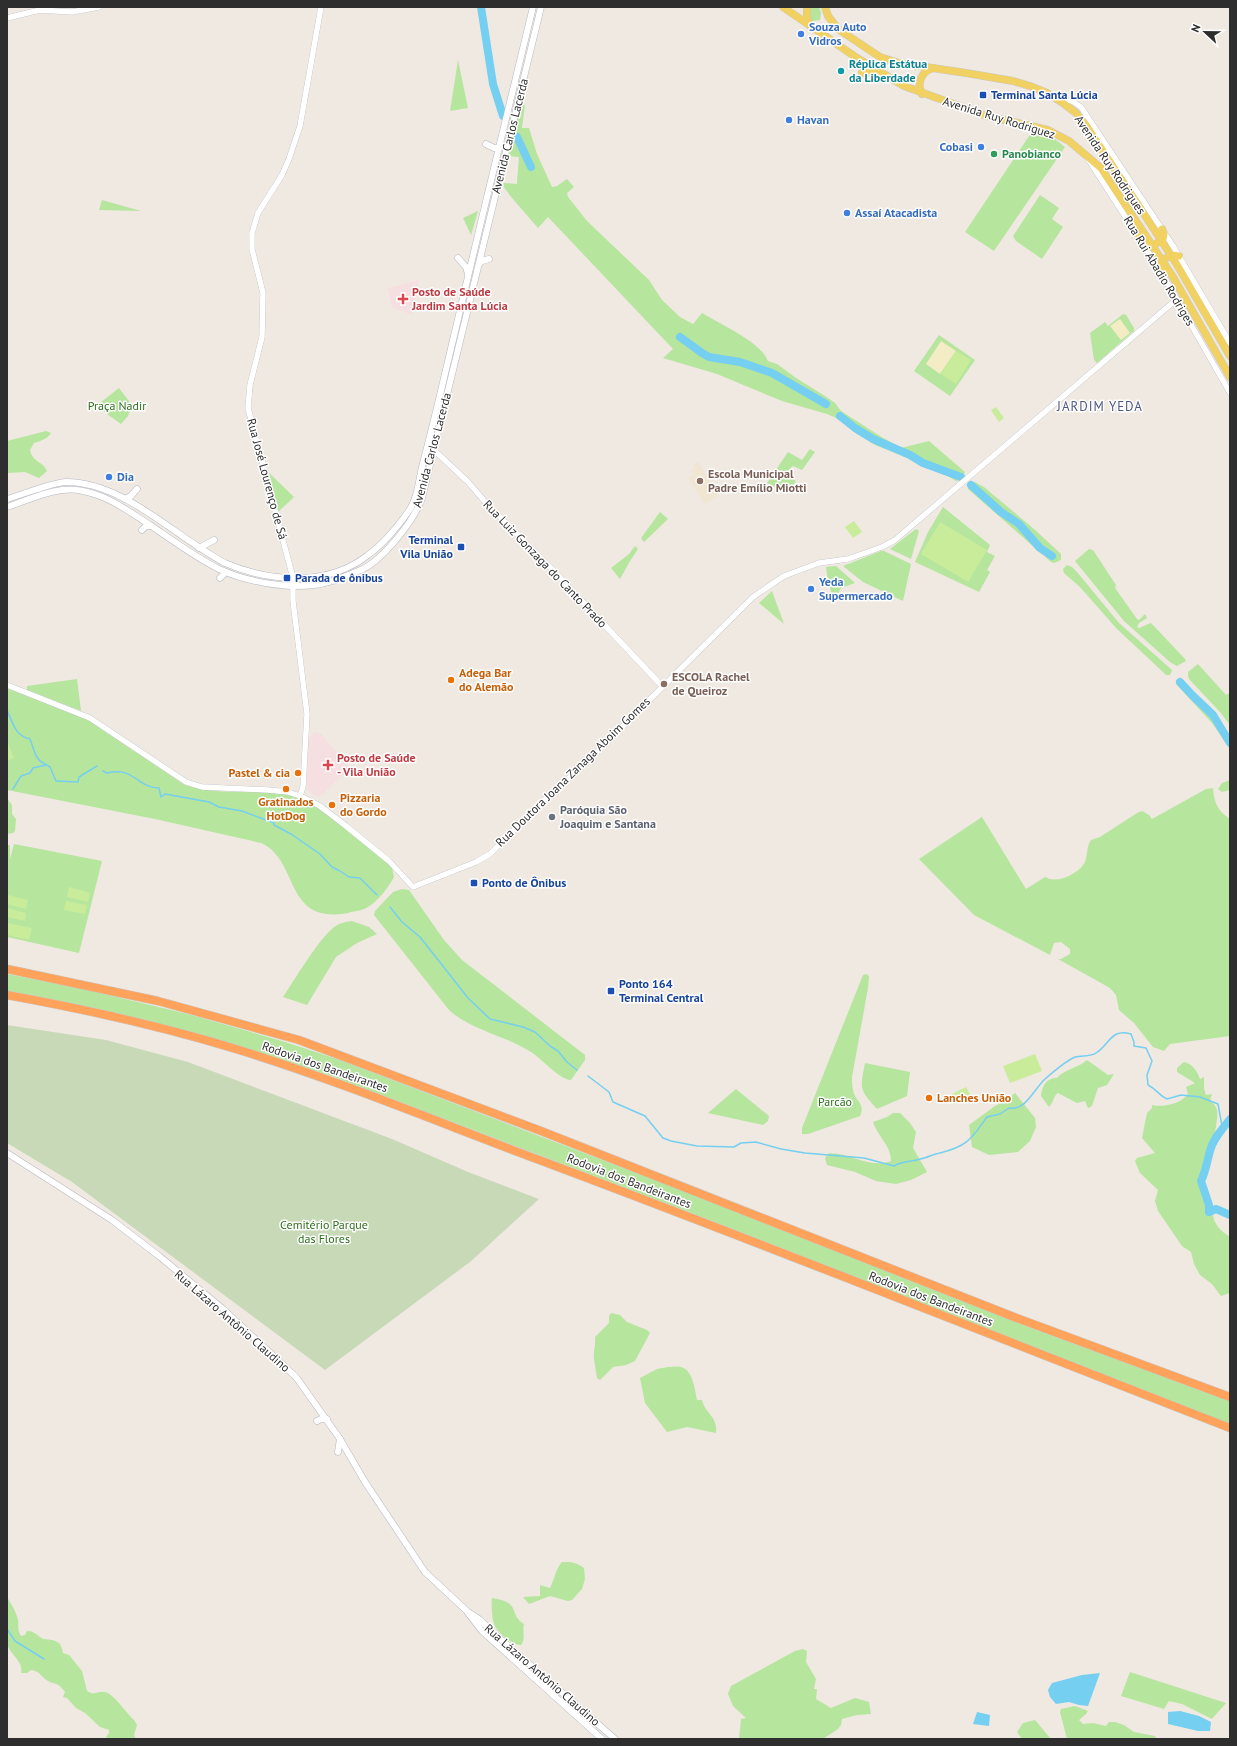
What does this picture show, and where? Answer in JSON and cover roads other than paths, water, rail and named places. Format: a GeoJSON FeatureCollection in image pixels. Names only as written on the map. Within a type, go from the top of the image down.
{"type":"FeatureCollection","features":[{"type":"Feature","properties":{"kind":"highway","name":"Rodovia dos Bandeirantes"},"geometry":{"type":"LineString","coordinates":[[7,969],[158,1001],[299,1040],[541,1130],[1007,1314],[1230,1397]]}},
{"type":"Feature","properties":{"kind":"highway","name":"Rodovia dos Bandeirantes"},"geometry":{"type":"LineString","coordinates":[[7,994],[155,1027],[235,1049],[323,1078],[686,1215],[867,1288],[1230,1428]]}},
{"type":"Feature","properties":{"kind":"main road","name":"Avenida Carlos Lacerda"},"geometry":{"type":"LineString","coordinates":[[7,507],[63,489],[74,489],[105,498],[126,508],[200,558],[226,572],[259,581],[293,586],[315,585],[340,578],[363,569],[385,550],[413,518],[422,498],[434,450],[443,397],[468,275],[533,7]]}},
{"type":"Feature","properties":{"kind":"main road","name":"Avenida Carlos Lacerda"},"geometry":{"type":"LineString","coordinates":[[7,499],[64,482],[94,486],[125,499],[199,548],[241,570],[277,577],[313,577],[338,572],[363,559],[380,545],[412,505],[479,264],[541,7]]}},
{"type":"Feature","properties":{"kind":"main road"},"geometry":{"type":"LineString","coordinates":[[783,7],[810,26]]}},
{"type":"Feature","properties":{"kind":"main road"},"geometry":{"type":"LineString","coordinates":[[807,7],[807,17],[810,26]]}},
{"type":"Feature","properties":{"kind":"main road","name":"Avenida Ruy Rodrigues"},"geometry":{"type":"LineString","coordinates":[[824,7],[828,16],[838,29],[880,57],[899,63],[1020,83],[1038,88],[1057,99],[1076,113],[1086,125],[1171,255],[1230,356]]}},
{"type":"Feature","properties":{"kind":"main road","name":"Avenida Ruy Rodriguez"},"geometry":{"type":"LineString","coordinates":[[810,26],[882,74],[922,94],[987,116],[1038,127],[1069,141]]}},
{"type":"Feature","properties":{"kind":"main road"},"geometry":{"type":"LineString","coordinates":[[922,94],[920,87],[923,74],[926,71],[935,68]]}},
{"type":"Feature","properties":{"kind":"main road"},"geometry":{"type":"LineString","coordinates":[[862,73],[870,71],[882,74]]}},
{"type":"Feature","properties":{"kind":"main road","name":"Avenida Ruy Rodrigues"},"geometry":{"type":"LineString","coordinates":[[1069,141],[1101,168],[1153,246],[1230,377]]}},
{"type":"Feature","properties":{"kind":"main road"},"geometry":{"type":"LineString","coordinates":[[486,144],[499,148]]}},
{"type":"Feature","properties":{"kind":"main road"},"geometry":{"type":"LineString","coordinates":[[1139,237],[1146,246],[1153,246],[1161,241],[1164,235],[1162,229]]}},
{"type":"Feature","properties":{"kind":"main road"},"geometry":{"type":"LineString","coordinates":[[1161,272],[1160,265],[1162,261],[1171,255],[1179,256]]}},
{"type":"Feature","properties":{"kind":"main road"},"geometry":{"type":"LineString","coordinates":[[458,258],[466,267],[468,275]]}},
{"type":"Feature","properties":{"kind":"main road"},"geometry":{"type":"LineString","coordinates":[[479,264],[482,261],[490,260]]}},
{"type":"Feature","properties":{"kind":"main road"},"geometry":{"type":"LineString","coordinates":[[125,499],[132,496],[137,489]]}},
{"type":"Feature","properties":{"kind":"main road"},"geometry":{"type":"LineString","coordinates":[[142,530],[146,526],[151,526]]}},
{"type":"Feature","properties":{"kind":"main road"},"geometry":{"type":"LineString","coordinates":[[199,548],[214,540]]}},
{"type":"Feature","properties":{"kind":"main road"},"geometry":{"type":"LineString","coordinates":[[220,578],[226,572]]}},
{"type":"Feature","properties":{"kind":"main road","name":"Rua Lázaro Antônio Claudino"},"geometry":{"type":"LineString","coordinates":[[7,1153],[112,1220],[223,1309],[296,1377],[327,1419],[365,1482],[419,1565],[436,1584],[468,1612],[479,1619],[615,1739]]}},
{"type":"Feature","properties":{"kind":"main road"},"geometry":{"type":"LineString","coordinates":[[317,1421],[327,1419]]}},
{"type":"Feature","properties":{"kind":"main road"},"geometry":{"type":"LineString","coordinates":[[338,1452],[340,1439]]}},
{"type":"Feature","properties":{"kind":"main road","name":"Rua Lázaro Antônio Claudino"},"geometry":{"type":"LineString","coordinates":[[468,1612],[482,1631],[602,1739]]}},
{"type":"Feature","properties":{"kind":"street"},"geometry":{"type":"LineString","coordinates":[[7,18],[40,10],[72,12],[99,7]]}},
{"type":"Feature","properties":{"kind":"street","name":"Rua José Lourenço de Sá"},"geometry":{"type":"LineString","coordinates":[[300,796],[303,787],[307,714],[293,601],[293,578],[248,408],[250,385],[262,337],[262,293],[252,248],[252,233],[258,213],[282,175],[295,144],[300,126],[321,7]]}},
{"type":"Feature","properties":{"kind":"street"},"geometry":{"type":"LineString","coordinates":[[1057,99],[1072,101],[1081,107],[1162,229],[1230,343]]}},
{"type":"Feature","properties":{"kind":"street","name":"Rua Rui Abadio Rodriges"},"geometry":{"type":"LineString","coordinates":[[1083,153],[1161,272],[1230,393]]}},
{"type":"Feature","properties":{"kind":"street","name":"Rua Doutora Joana Zanaga Aboim Gomes"},"geometry":{"type":"LineString","coordinates":[[300,796],[320,806],[349,828],[389,861],[413,887],[476,862],[490,854],[541,803],[590,759],[753,597],[778,579],[819,563],[848,559],[875,549],[899,536],[1177,299]]}},
{"type":"Feature","properties":{"kind":"street","name":"Rua Luiz Gonzaga do Canto Prado"},"geometry":{"type":"LineString","coordinates":[[429,441],[434,450],[468,482],[487,504],[548,565],[662,686]]}},
{"type":"Feature","properties":{"kind":"street"},"geometry":{"type":"LineString","coordinates":[[7,685],[90,718],[186,782],[202,788],[268,790],[288,792],[300,796]]}},
{"type":"Feature","properties":{"kind":"water"},"geometry":{"type":"Polygon","coordinates":[[[1100,1673],[1088,1706],[1069,1702],[1056,1704],[1050,1697],[1048,1690],[1052,1683],[1082,1675],[1100,1673]]]}},
{"type":"Feature","properties":{"kind":"water"},"geometry":{"type":"Polygon","coordinates":[[[1180,1711],[1199,1716],[1211,1722],[1210,1731],[1198,1731],[1168,1724],[1168,1712],[1180,1711]]]}},
{"type":"Feature","properties":{"kind":"water"},"geometry":{"type":"Polygon","coordinates":[[[977,1712],[990,1715],[989,1726],[973,1724],[977,1712]]]}},
{"type":"Feature","properties":{"kind":"waterway"},"geometry":{"type":"LineString","coordinates":[[481,7],[493,84],[503,116]]}},
{"type":"Feature","properties":{"kind":"waterway"},"geometry":{"type":"LineString","coordinates":[[517,137],[531,167]]}},
{"type":"Feature","properties":{"kind":"waterway"},"geometry":{"type":"LineString","coordinates":[[680,337],[709,357],[740,362],[772,373],[826,404]]}},
{"type":"Feature","properties":{"kind":"waterway"},"geometry":{"type":"LineString","coordinates":[[840,416],[855,428],[873,439],[910,455],[923,463],[961,477]]}},
{"type":"Feature","properties":{"kind":"waterway"},"geometry":{"type":"LineString","coordinates":[[971,485],[1001,512],[1019,524],[1040,548],[1052,556]]}},
{"type":"Feature","properties":{"kind":"waterway"},"geometry":{"type":"LineString","coordinates":[[1180,682],[1213,715],[1230,743]]}},
{"type":"Feature","properties":{"kind":"waterway"},"geometry":{"type":"LineString","coordinates":[[7,710],[15,728],[21,735],[30,739],[36,756],[40,761],[50,767],[56,781],[78,782],[79,777],[97,766]]}},
{"type":"Feature","properties":{"kind":"waterway"},"geometry":{"type":"LineString","coordinates":[[13,789],[21,776],[30,773],[33,768],[46,765]]}},
{"type":"Feature","properties":{"kind":"waterway"},"geometry":{"type":"LineString","coordinates":[[103,771],[107,773],[123,772],[130,775],[145,785],[159,788],[161,797],[165,794],[209,802],[219,807],[242,811],[274,823],[274,825],[291,834],[320,854],[332,867],[349,877],[360,878],[377,895]]}},
{"type":"Feature","properties":{"kind":"waterway"},"geometry":{"type":"LineString","coordinates":[[390,907],[402,922],[420,937],[468,998],[490,1019],[523,1027],[535,1032],[550,1046],[558,1051],[567,1062],[577,1070]]}},
{"type":"Feature","properties":{"kind":"waterway"},"geometry":{"type":"LineString","coordinates":[[588,1076],[609,1092],[613,1102],[645,1116],[663,1138],[671,1141],[697,1146],[734,1147],[741,1143],[756,1142],[781,1149],[805,1153],[864,1158],[894,1166],[900,1163],[957,1148],[968,1141],[987,1117],[1000,1114],[1009,1108],[1015,1108],[1025,1103],[1041,1083],[1064,1064],[1075,1057],[1096,1053],[1115,1035],[1124,1033],[1131,1034],[1134,1046],[1146,1048],[1152,1061],[1147,1075],[1148,1085],[1167,1099],[1181,1095],[1200,1097],[1218,1104],[1222,1126]]}},
{"type":"Feature","properties":{"kind":"waterway"},"geometry":{"type":"LineString","coordinates":[[1230,1119],[1211,1146],[1201,1181],[1209,1205],[1209,1212],[1216,1209],[1230,1215]]}},
{"type":"Feature","properties":{"kind":"waterway"},"geometry":{"type":"LineString","coordinates":[[7,1629],[15,1641],[44,1659]]}},
{"type":"Feature","properties":{"kind":"place","name":"Souza Auto Vidros"},"geometry":{"type":"Point","coordinates":[801,34]}},
{"type":"Feature","properties":{"kind":"place","name":"Réplica Estátua da Liberdade"},"geometry":{"type":"Point","coordinates":[841,71]}},
{"type":"Feature","properties":{"kind":"place","name":"Terminal Santa Lúcia"},"geometry":{"type":"Point","coordinates":[983,95]}},
{"type":"Feature","properties":{"kind":"place","name":"Havan"},"geometry":{"type":"Point","coordinates":[789,120]}},
{"type":"Feature","properties":{"kind":"place","name":"Cobasi"},"geometry":{"type":"Point","coordinates":[981,147]}},
{"type":"Feature","properties":{"kind":"place","name":"Panobianco"},"geometry":{"type":"Point","coordinates":[994,154]}},
{"type":"Feature","properties":{"kind":"place","name":"Assaí Atacadista"},"geometry":{"type":"Point","coordinates":[847,213]}},
{"type":"Feature","properties":{"kind":"place","name":"Posto de Saúde Jardim Santa Lúcia"},"geometry":{"type":"Point","coordinates":[403,299]}},
{"type":"Feature","properties":{"kind":"place","name":"Dia"},"geometry":{"type":"Point","coordinates":[109,477]}},
{"type":"Feature","properties":{"kind":"place","name":"Escola Municipal Padre Emílio Miotti"},"geometry":{"type":"Point","coordinates":[700,481]}},
{"type":"Feature","properties":{"kind":"place","name":"Terminal Vila União"},"geometry":{"type":"Point","coordinates":[461,547]}},
{"type":"Feature","properties":{"kind":"place","name":"Parada de ônibus"},"geometry":{"type":"Point","coordinates":[287,578]}},
{"type":"Feature","properties":{"kind":"place","name":"Yeda Supermercado"},"geometry":{"type":"Point","coordinates":[811,589]}},
{"type":"Feature","properties":{"kind":"place","name":"Adega Bar do Alemão"},"geometry":{"type":"Point","coordinates":[451,680]}},
{"type":"Feature","properties":{"kind":"place","name":"ESCOLA Rachel de Queiroz"},"geometry":{"type":"Point","coordinates":[664,684]}},
{"type":"Feature","properties":{"kind":"place","name":"Posto de Saúde - Vila União"},"geometry":{"type":"Point","coordinates":[328,765]}},
{"type":"Feature","properties":{"kind":"place","name":"Pastel & cia"},"geometry":{"type":"Point","coordinates":[298,773]}},
{"type":"Feature","properties":{"kind":"place","name":"Gratinados HotDog"},"geometry":{"type":"Point","coordinates":[286,789]}},
{"type":"Feature","properties":{"kind":"place","name":"Pizzaria do Gordo"},"geometry":{"type":"Point","coordinates":[332,805]}},
{"type":"Feature","properties":{"kind":"place","name":"Paróquia São Joaquim e Santana"},"geometry":{"type":"Point","coordinates":[552,817]}},
{"type":"Feature","properties":{"kind":"place","name":"Ponto de Ônibus"},"geometry":{"type":"Point","coordinates":[474,883]}},
{"type":"Feature","properties":{"kind":"place","name":"Ponto 164 Terminal Central"},"geometry":{"type":"Point","coordinates":[611,991]}},
{"type":"Feature","properties":{"kind":"place","name":"Lanches União"},"geometry":{"type":"Point","coordinates":[929,1098]}},
{"type":"Feature","properties":{"kind":"district","name":"JARDIM YEDA"},"geometry":{"type":"Point","coordinates":[1100,406]}},
{"type":"Feature","properties":{"kind":"park label","name":"Praça Nadir"},"geometry":{"type":"Point","coordinates":[117,406]}},
{"type":"Feature","properties":{"kind":"park label","name":"Parcão"},"geometry":{"type":"Point","coordinates":[835,1102]}},
{"type":"Feature","properties":{"kind":"park label","name":"Cemitério Parque das Flores"},"geometry":{"type":"Point","coordinates":[324,1232]}}]}
